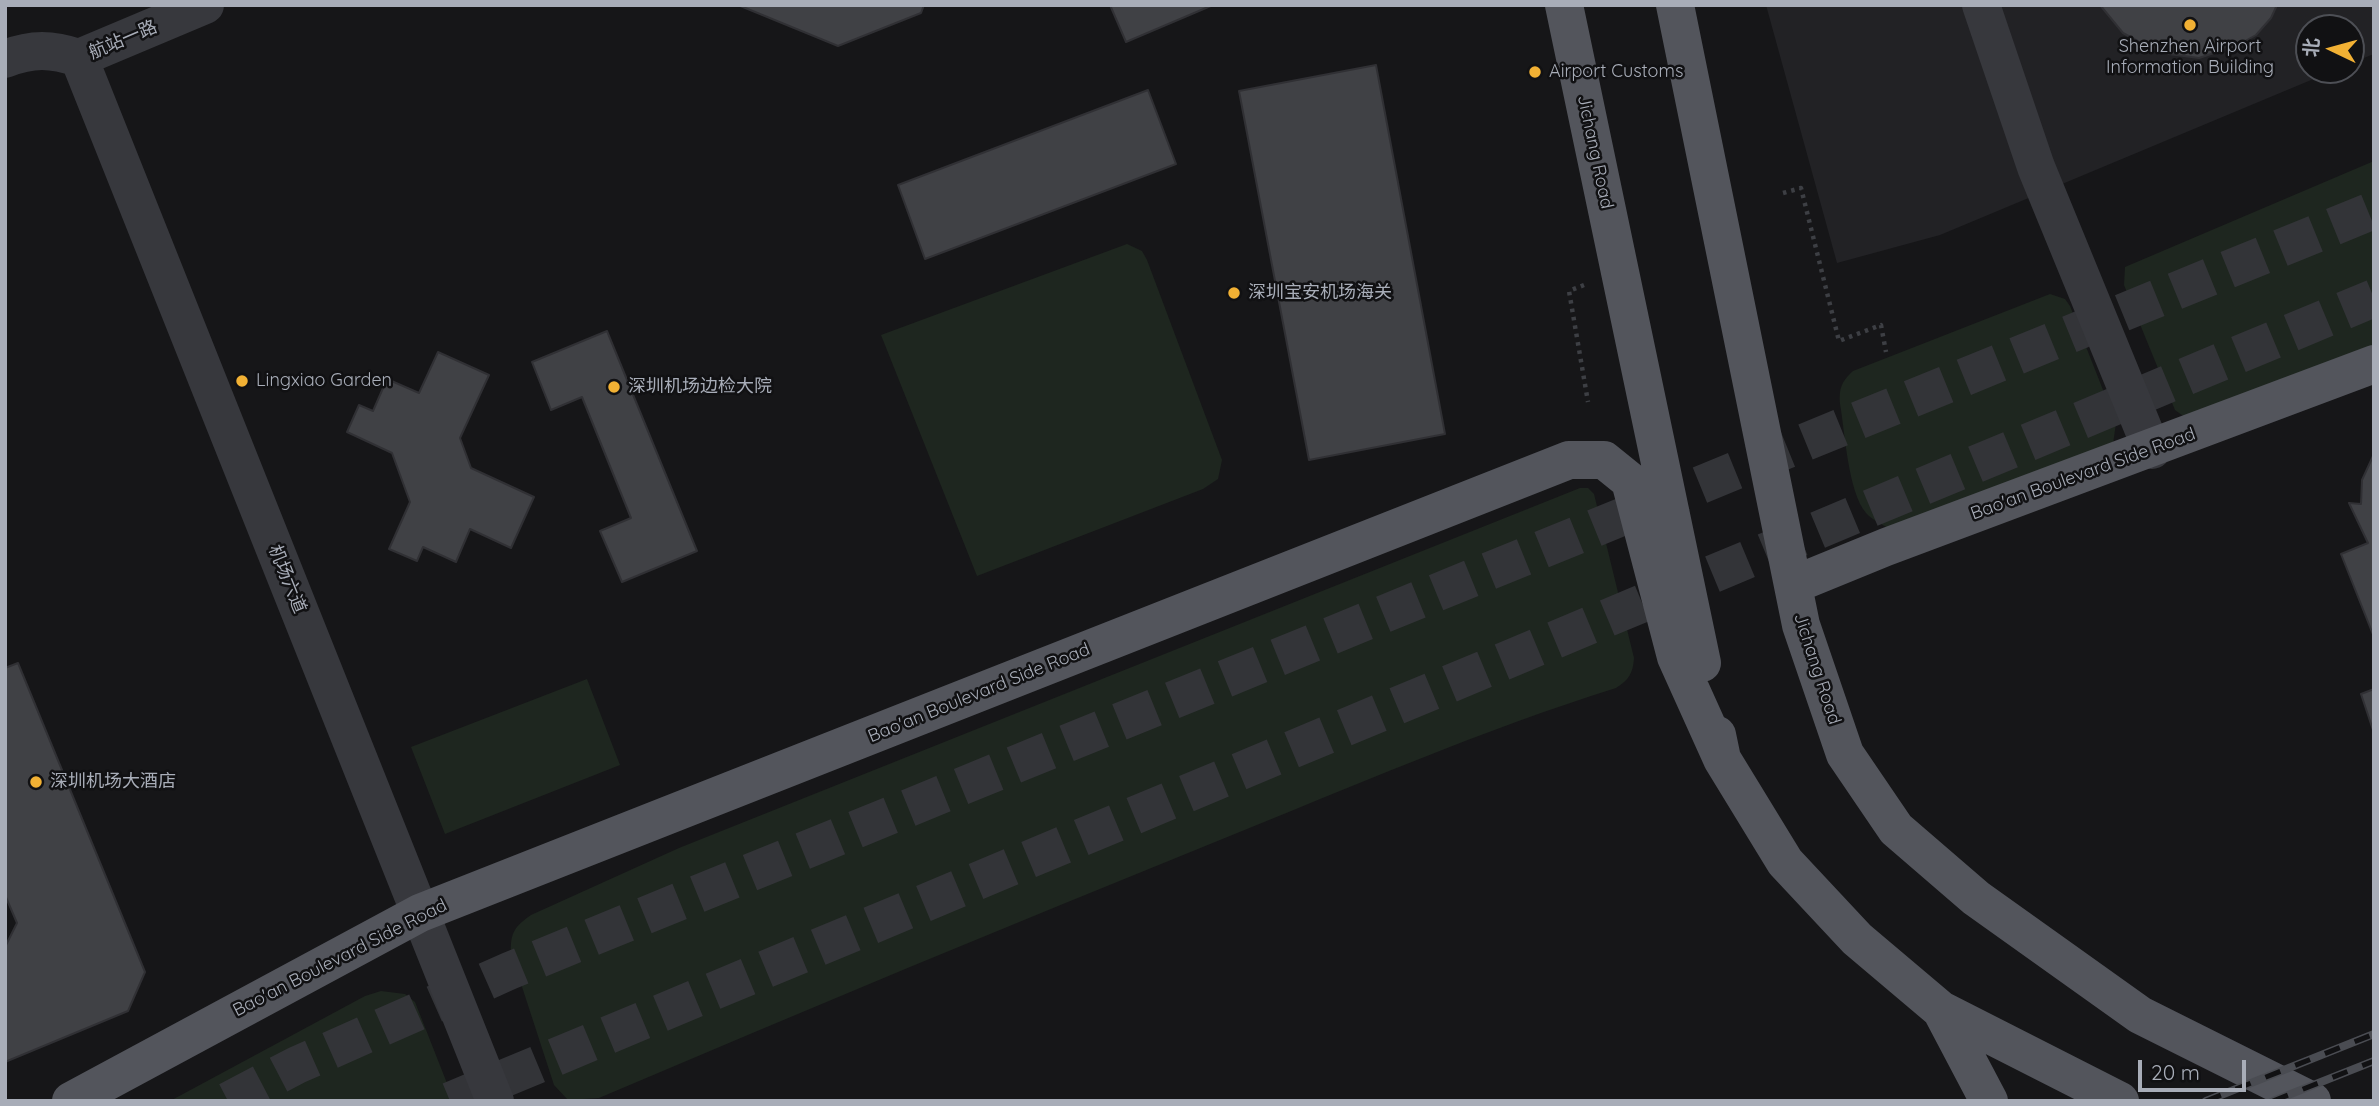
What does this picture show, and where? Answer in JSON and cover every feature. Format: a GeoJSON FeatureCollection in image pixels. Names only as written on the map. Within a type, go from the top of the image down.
{"type":"FeatureCollection","features":[{"type":"Feature","properties":{"kind":"main road","name":"Jichang Road"},"geometry":{"type":"LineString","coordinates":[[1564,5],[1722,759],[1785,862],[1857,939],[1941,1010],[2120,1101]]}},
{"type":"Feature","properties":{"kind":"main road","name":"Jichang Road"},"geometry":{"type":"LineString","coordinates":[[1675,5],[1801,625],[1845,754],[1896,829],[1976,898],[2140,1015],[2312,1101]]}},
{"type":"Feature","properties":{"kind":"main road","name":"Bao'an Boulevard Side Road"},"geometry":{"type":"LineString","coordinates":[[1793,585],[1886,547],[2152,450],[2374,364]]}},
{"type":"Feature","properties":{"kind":"main road","name":"Bao'an Boulevard Side Road"},"geometry":{"type":"LineString","coordinates":[[71,1101],[420,913],[1569,460],[1604,460],[1630,481],[1676,657],[1722,759]]}},
{"type":"Feature","properties":{"kind":"main road"},"geometry":{"type":"LineString","coordinates":[[1941,1010],[1989,1101]]}},
{"type":"Feature","properties":{"kind":"street","name":"航站一路"},"geometry":{"type":"LineString","coordinates":[[79,58],[205,5]]}},
{"type":"Feature","properties":{"kind":"street"},"geometry":{"type":"LineString","coordinates":[[1981,5],[2036,167],[2152,450]]}},
{"type":"Feature","properties":{"kind":"street"},"geometry":{"type":"LineString","coordinates":[[5,59],[27,50],[55,51],[79,58]]}},
{"type":"Feature","properties":{"kind":"street","name":"机场六道"},"geometry":{"type":"LineString","coordinates":[[79,58],[495,1101]]}},
{"type":"Feature","properties":{"kind":"path"},"geometry":{"type":"LineString","coordinates":[[1783,193],[1801,188],[1839,341],[1881,324],[1886,352]]}},
{"type":"Feature","properties":{"kind":"path"},"geometry":{"type":"LineString","coordinates":[[1588,402],[1569,290],[1589,282]]}},
{"type":"Feature","properties":{"kind":"shaded area","name":"Shenzhen Airport Information Building"},"geometry":{"type":"Polygon","coordinates":[[[1766,5],[2374,5],[2374,54],[2365,58],[2365,14],[2295,14],[2295,84],[2301,84],[1940,235],[1837,263],[1766,5]]]}},
{"type":"Feature","properties":{"kind":"shaded area"},"geometry":{"type":"Polygon","coordinates":[[[2374,161],[2374,355],[2186,418],[2175,410],[2124,285],[2125,267],[2374,161]]]}},
{"type":"Feature","properties":{"kind":"shaded area"},"geometry":{"type":"Polygon","coordinates":[[[1127,244],[1142,251],[1147,260],[1222,460],[1218,479],[1203,489],[977,576],[881,335],[1127,244]]]}},
{"type":"Feature","properties":{"kind":"shaded area"},"geometry":{"type":"Polygon","coordinates":[[[2050,294],[2065,299],[2070,306],[2116,423],[2113,444],[1890,529],[1871,518],[1855,491],[1848,461],[1840,399],[1846,379],[1853,371],[2050,294]]]}},
{"type":"Feature","properties":{"kind":"shaded area"},"geometry":{"type":"Polygon","coordinates":[[[1580,488],[1588,488],[1594,494],[1634,658],[1630,676],[1616,688],[1516,722],[1368,780],[599,1098],[568,1100],[554,1085],[511,953],[511,940],[515,931],[531,915],[679,848],[1580,488]]]}},
{"type":"Feature","properties":{"kind":"shaded area"},"geometry":{"type":"Polygon","coordinates":[[[587,679],[620,765],[445,834],[411,747],[587,679]]]}},
{"type":"Feature","properties":{"kind":"shaded area"},"geometry":{"type":"Polygon","coordinates":[[[381,991],[405,994],[415,1002],[454,1101],[170,1101],[365,996],[381,991]]]}},
{"type":"Feature","properties":{"kind":"building"},"geometry":{"type":"Polygon","coordinates":[[[738,5],[924,5],[921,13],[838,46],[738,5]]]}},
{"type":"Feature","properties":{"kind":"building"},"geometry":{"type":"Polygon","coordinates":[[[1110,5],[1213,5],[1126,42],[1110,5]]]}},
{"type":"Feature","properties":{"kind":"building","name":"Shenzhen Airport Information Building"},"geometry":{"type":"Polygon","coordinates":[[[2100,5],[2277,5],[2271,18],[2256,35],[2238,45],[2199,58],[2161,53],[2143,44],[2123,33],[2100,5]]]}},
{"type":"Feature","properties":{"kind":"building"},"geometry":{"type":"Polygon","coordinates":[[[1376,65],[1445,434],[1309,460],[1239,91],[1376,65]]]}},
{"type":"Feature","properties":{"kind":"building"},"geometry":{"type":"Polygon","coordinates":[[[1148,90],[1176,164],[925,259],[898,185],[1148,90]]]}},
{"type":"Feature","properties":{"kind":"building"},"geometry":{"type":"Polygon","coordinates":[[[607,331],[697,551],[622,582],[600,531],[631,518],[582,397],[551,410],[532,362],[607,331]]]}},
{"type":"Feature","properties":{"kind":"building"},"geometry":{"type":"Polygon","coordinates":[[[438,352],[489,375],[460,438],[471,468],[534,497],[511,548],[470,529],[456,562],[423,547],[417,561],[389,549],[410,502],[392,453],[347,432],[359,405],[373,411],[387,379],[419,393],[438,352]]]}},
{"type":"Feature","properties":{"kind":"building"},"geometry":{"type":"Polygon","coordinates":[[[2374,454],[2374,637],[2341,554],[2368,543],[2349,503],[2361,504],[2362,480],[2374,454]]]}},
{"type":"Feature","properties":{"kind":"building","name":"深圳机场大酒店"},"geometry":{"type":"Polygon","coordinates":[[[18,663],[145,972],[128,1011],[5,1062],[5,947],[17,923],[5,895],[5,668],[18,663]]]}},
{"type":"Feature","properties":{"kind":"building"},"geometry":{"type":"Polygon","coordinates":[[[2374,689],[2374,733],[2361,694],[2374,689]]]}},
{"type":"Feature","properties":{"kind":"tunnel"},"geometry":{"type":"LineString","coordinates":[[228,1101],[297,1065],[509,971],[2374,210]]}},
{"type":"Feature","properties":{"kind":"tunnel"},"geometry":{"type":"LineString","coordinates":[[450,1101],[2374,298]]}},
{"type":"Feature","properties":{"kind":"railway"},"geometry":{"type":"LineString","coordinates":[[2206,1101],[2374,1034]]}},
{"type":"Feature","properties":{"kind":"railway"},"geometry":{"type":"LineString","coordinates":[[2273,1101],[2374,1061]]}},
{"type":"Feature","properties":{"kind":"place","name":"Shenzhen Airport Information Building"},"geometry":{"type":"Point","coordinates":[2190,25]}},
{"type":"Feature","properties":{"kind":"place","name":"Airport Customs"},"geometry":{"type":"Point","coordinates":[1535,72]}},
{"type":"Feature","properties":{"kind":"place","name":"深圳宝安机场海关"},"geometry":{"type":"Point","coordinates":[1234,293]}},
{"type":"Feature","properties":{"kind":"place","name":"Lingxiao Garden"},"geometry":{"type":"Point","coordinates":[242,381]}},
{"type":"Feature","properties":{"kind":"place","name":"深圳机场边检大院"},"geometry":{"type":"Point","coordinates":[614,387]}},
{"type":"Feature","properties":{"kind":"place","name":"深圳机场大酒店"},"geometry":{"type":"Point","coordinates":[36,782]}}]}
